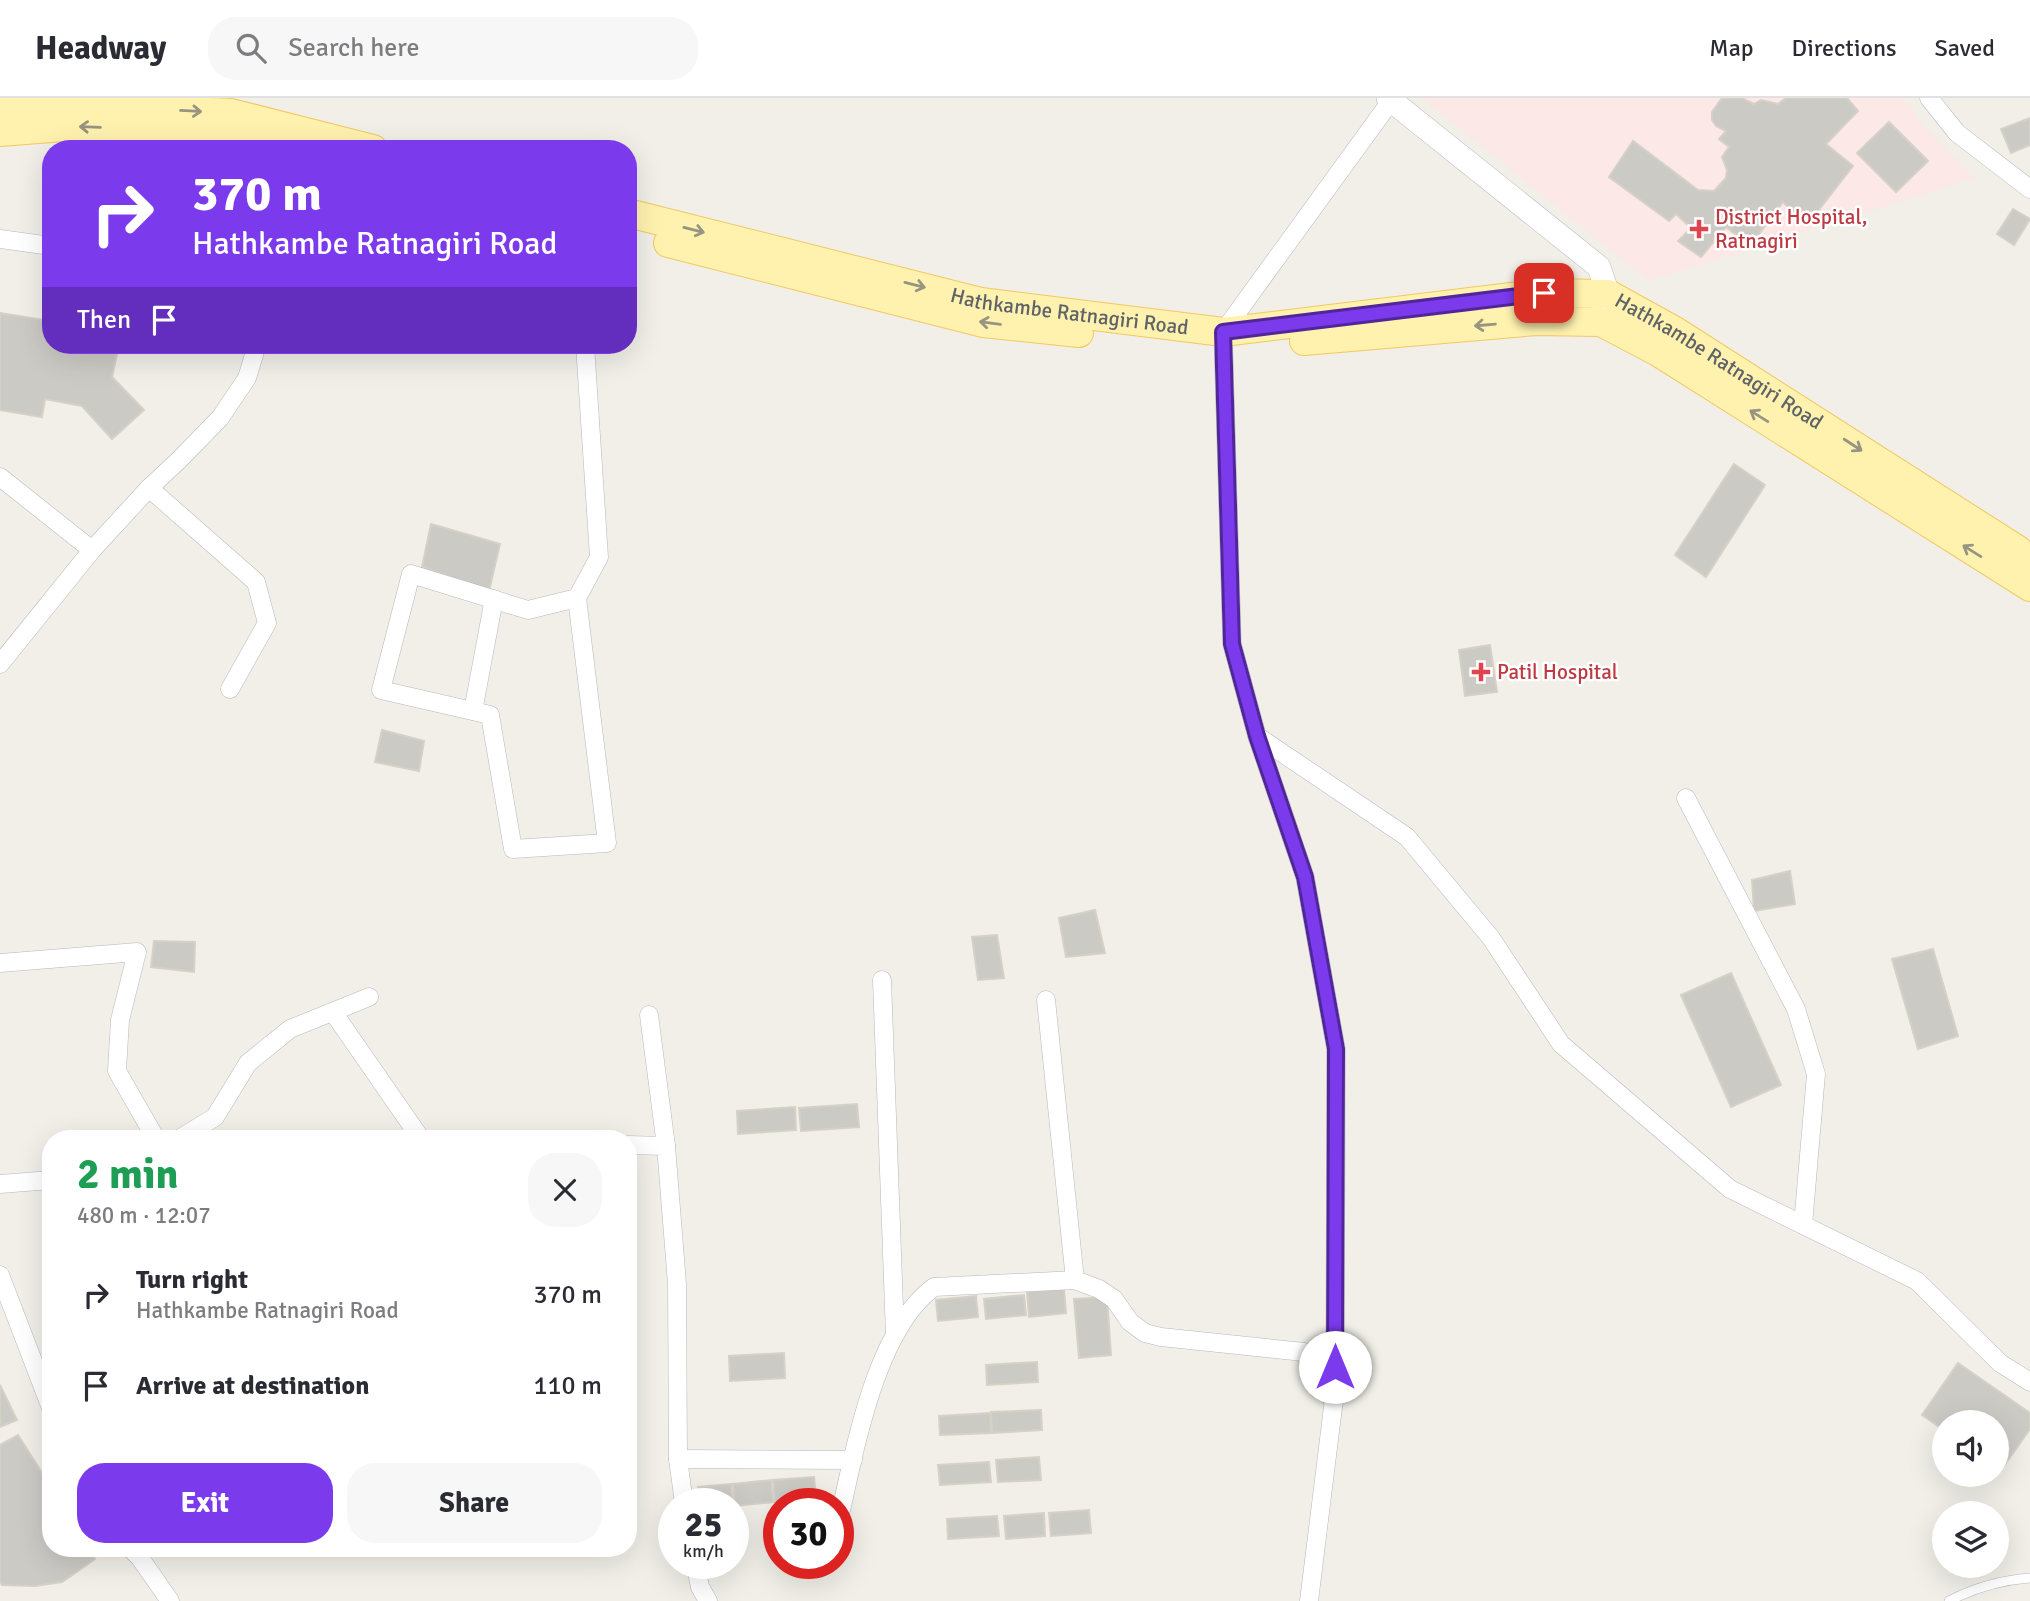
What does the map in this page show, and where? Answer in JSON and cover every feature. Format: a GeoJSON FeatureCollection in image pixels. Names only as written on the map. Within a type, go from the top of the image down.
{"type":"FeatureCollection","features":[{"type":"Feature","properties":{"kind":"main road"},"geometry":{"type":"LineString","coordinates":[[0,105],[73,105],[231,113],[338,140]]}},
{"type":"Feature","properties":{"kind":"main road"},"geometry":{"type":"LineString","coordinates":[[0,132],[76,126],[224,133],[259,140]]}},
{"type":"Feature","properties":{"kind":"main road","name":"Hathkambe Ratnagiri Road"},"geometry":{"type":"LineString","coordinates":[[637,215],[981,302],[1223,340],[1544,293],[1608,294],[1675,331],[2018,550],[2030,562]]}},
{"type":"Feature","properties":{"kind":"main road"},"geometry":{"type":"LineString","coordinates":[[637,235],[983,323],[1223,340],[1536,321],[1601,321],[1658,352],[2030,587]]}},
{"type":"Feature","properties":{"kind":"street"},"geometry":{"type":"LineString","coordinates":[[1929,98],[1957,133],[2030,189]]}},
{"type":"Feature","properties":{"kind":"street"},"geometry":{"type":"LineString","coordinates":[[1309,1601],[1334,1402],[1336,1049],[1305,877],[1257,736],[1232,644],[1223,340],[1391,99],[1599,267],[1608,294],[1601,321]]}},
{"type":"Feature","properties":{"kind":"street"},"geometry":{"type":"LineString","coordinates":[[0,239],[42,245]]}},
{"type":"Feature","properties":{"kind":"street"},"geometry":{"type":"LineString","coordinates":[[0,664],[92,550],[149,488],[220,418],[247,378],[254,354]]}},
{"type":"Feature","properties":{"kind":"street"},"geometry":{"type":"LineString","coordinates":[[577,598],[528,610],[411,574],[381,690],[490,715],[513,849],[607,843],[577,598],[599,556],[586,354]]}},
{"type":"Feature","properties":{"kind":"street"},"geometry":{"type":"LineString","coordinates":[[0,477],[92,550]]}},
{"type":"Feature","properties":{"kind":"street"},"geometry":{"type":"LineString","coordinates":[[149,488],[256,582],[267,623],[230,689]]}},
{"type":"Feature","properties":{"kind":"street"},"geometry":{"type":"LineString","coordinates":[[473,711],[494,599]]}},
{"type":"Feature","properties":{"kind":"street"},"geometry":{"type":"LineString","coordinates":[[1257,736],[1407,837],[1492,938],[1561,1044],[1730,1189],[1917,1281],[2000,1363],[2030,1382]]}},
{"type":"Feature","properties":{"kind":"street"},"geometry":{"type":"LineString","coordinates":[[1686,797],[1796,1009],[1816,1074],[1803,1225]]}},
{"type":"Feature","properties":{"kind":"street"},"geometry":{"type":"LineString","coordinates":[[0,963],[137,952],[120,1020],[117,1071],[151,1130]]}},
{"type":"Feature","properties":{"kind":"street"},"geometry":{"type":"LineString","coordinates":[[882,980],[895,1335]]}},
{"type":"Feature","properties":{"kind":"street"},"geometry":{"type":"LineString","coordinates":[[194,1130],[215,1117],[248,1063],[290,1029],[369,997]]}},
{"type":"Feature","properties":{"kind":"street"},"geometry":{"type":"LineString","coordinates":[[1046,1000],[1074,1280]]}},
{"type":"Feature","properties":{"kind":"street"},"geometry":{"type":"LineString","coordinates":[[333,1012],[415,1130]]}},
{"type":"Feature","properties":{"kind":"street"},"geometry":{"type":"LineString","coordinates":[[649,1014],[666,1146],[677,1284],[678,1459],[682,1488]]}},
{"type":"Feature","properties":{"kind":"street"},"geometry":{"type":"LineString","coordinates":[[637,1144],[666,1146]]}},
{"type":"Feature","properties":{"kind":"street"},"geometry":{"type":"LineString","coordinates":[[0,1184],[42,1181]]}},
{"type":"Feature","properties":{"kind":"street"},"geometry":{"type":"LineString","coordinates":[[0,1276],[42,1382]]}},
{"type":"Feature","properties":{"kind":"street"},"geometry":{"type":"LineString","coordinates":[[846,1488],[868,1399],[895,1335],[921,1296],[933,1287],[1074,1280],[1114,1298],[1130,1322],[1145,1333],[1304,1352],[1334,1402]]}},
{"type":"Feature","properties":{"kind":"street"},"geometry":{"type":"LineString","coordinates":[[678,1459],[853,1460]]}},
{"type":"Feature","properties":{"kind":"street"},"geometry":{"type":"LineString","coordinates":[[139,1557],[170,1601]]}},
{"type":"Feature","properties":{"kind":"street"},"geometry":{"type":"LineString","coordinates":[[698,1579],[708,1601]]}},
{"type":"Feature","properties":{"kind":"lane"},"geometry":{"type":"LineString","coordinates":[[1949,1601],[1969,1590],[2030,1578]]}},
{"type":"Feature","properties":{"kind":"shaded area","name":"District Hospital, Ratnagiri"},"geometry":{"type":"Polygon","coordinates":[[[1422,98],[1904,98],[1925,127],[1975,178],[1649,281],[1422,98]]]}},
{"type":"Feature","properties":{"kind":"building"},"geometry":{"type":"Polygon","coordinates":[[[1722,98],[1742,98],[1754,104],[1761,100],[1778,104],[1786,98],[1847,98],[1858,111],[1826,144],[1853,166],[1807,225],[1783,202],[1750,246],[1726,227],[1701,257],[1678,241],[1691,228],[1676,214],[1669,221],[1609,177],[1633,141],[1698,190],[1714,191],[1726,178],[1727,170],[1722,157],[1729,147],[1719,139],[1726,131],[1716,126],[1712,120],[1712,112],[1722,98]]]}},
{"type":"Feature","properties":{"kind":"building"},"geometry":{"type":"Polygon","coordinates":[[[2030,118],[2030,145],[2011,153],[2001,129],[2030,118]]]}},
{"type":"Feature","properties":{"kind":"building"},"geometry":{"type":"Polygon","coordinates":[[[1889,122],[1928,161],[1896,192],[1857,153],[1889,122]]]}},
{"type":"Feature","properties":{"kind":"building"},"geometry":{"type":"Polygon","coordinates":[[[146,137],[181,138],[181,140],[146,140],[146,137]]]}},
{"type":"Feature","properties":{"kind":"building"},"geometry":{"type":"Polygon","coordinates":[[[2013,209],[2030,219],[2014,245],[1997,234],[2013,209]]]}},
{"type":"Feature","properties":{"kind":"building"},"geometry":{"type":"Polygon","coordinates":[[[0,313],[42,320],[42,354],[117,354],[112,377],[144,410],[112,439],[82,406],[45,399],[42,417],[0,410],[0,313]]]}},
{"type":"Feature","properties":{"kind":"building"},"geometry":{"type":"Polygon","coordinates":[[[1734,464],[1765,485],[1706,577],[1675,555],[1734,464]]]}},
{"type":"Feature","properties":{"kind":"building"},"geometry":{"type":"Polygon","coordinates":[[[431,524],[500,544],[489,591],[422,567],[431,524]]]}},
{"type":"Feature","properties":{"kind":"building"},"geometry":{"type":"Polygon","coordinates":[[[1490,645],[1497,692],[1465,696],[1459,650],[1490,645]]]}},
{"type":"Feature","properties":{"kind":"building"},"geometry":{"type":"Polygon","coordinates":[[[382,730],[424,741],[419,771],[375,762],[382,730]]]}},
{"type":"Feature","properties":{"kind":"building"},"geometry":{"type":"Polygon","coordinates":[[[1790,871],[1795,904],[1754,911],[1752,880],[1790,871]]]}},
{"type":"Feature","properties":{"kind":"building"},"geometry":{"type":"Polygon","coordinates":[[[1095,910],[1105,953],[1066,957],[1059,918],[1095,910]]]}},
{"type":"Feature","properties":{"kind":"building"},"geometry":{"type":"Polygon","coordinates":[[[997,935],[1004,978],[978,980],[972,937],[997,935]]]}},
{"type":"Feature","properties":{"kind":"building"},"geometry":{"type":"Polygon","coordinates":[[[154,941],[195,942],[194,972],[151,967],[154,941]]]}},
{"type":"Feature","properties":{"kind":"building"},"geometry":{"type":"Polygon","coordinates":[[[1933,949],[1958,1036],[1918,1049],[1892,959],[1933,949]]]}},
{"type":"Feature","properties":{"kind":"building"},"geometry":{"type":"Polygon","coordinates":[[[1731,973],[1781,1085],[1731,1107],[1681,995],[1731,973]]]}},
{"type":"Feature","properties":{"kind":"building"},"geometry":{"type":"Polygon","coordinates":[[[857,1104],[859,1127],[801,1131],[799,1108],[857,1104]]]}},
{"type":"Feature","properties":{"kind":"building"},"geometry":{"type":"Polygon","coordinates":[[[795,1107],[796,1130],[738,1134],[737,1111],[795,1107]]]}},
{"type":"Feature","properties":{"kind":"building"},"geometry":{"type":"Polygon","coordinates":[[[1064,1289],[1066,1313],[1029,1317],[1027,1292],[1064,1289]]]}},
{"type":"Feature","properties":{"kind":"building"},"geometry":{"type":"Polygon","coordinates":[[[1024,1295],[1026,1315],[986,1319],[984,1299],[1024,1295]]]}},
{"type":"Feature","properties":{"kind":"building"},"geometry":{"type":"Polygon","coordinates":[[[976,1296],[978,1317],[938,1321],[936,1300],[976,1296]]]}},
{"type":"Feature","properties":{"kind":"building"},"geometry":{"type":"Polygon","coordinates":[[[1107,1297],[1111,1355],[1079,1358],[1074,1299],[1107,1297]]]}},
{"type":"Feature","properties":{"kind":"building"},"geometry":{"type":"Polygon","coordinates":[[[784,1353],[785,1378],[730,1381],[729,1356],[784,1353]]]}},
{"type":"Feature","properties":{"kind":"building"},"geometry":{"type":"Polygon","coordinates":[[[1037,1362],[1038,1382],[987,1385],[986,1365],[1037,1362]]]}},
{"type":"Feature","properties":{"kind":"building"},"geometry":{"type":"Polygon","coordinates":[[[1958,1363],[2030,1413],[2030,1429],[2009,1459],[2009,1410],[1932,1410],[1932,1422],[1922,1415],[1958,1363]]]}},
{"type":"Feature","properties":{"kind":"building"},"geometry":{"type":"Polygon","coordinates":[[[0,1385],[17,1420],[0,1427],[0,1385]]]}},
{"type":"Feature","properties":{"kind":"building"},"geometry":{"type":"Polygon","coordinates":[[[1041,1410],[1042,1430],[992,1433],[991,1412],[1041,1410]]]}},
{"type":"Feature","properties":{"kind":"building"},"geometry":{"type":"Polygon","coordinates":[[[990,1413],[991,1433],[940,1435],[939,1416],[990,1413]]]}},
{"type":"Feature","properties":{"kind":"building"},"geometry":{"type":"Polygon","coordinates":[[[18,1435],[42,1473],[42,1557],[95,1559],[62,1582],[35,1586],[2,1585],[0,1581],[0,1445],[18,1435]]]}},
{"type":"Feature","properties":{"kind":"building"},"geometry":{"type":"Polygon","coordinates":[[[1039,1457],[1041,1480],[998,1482],[996,1460],[1039,1457]]]}},
{"type":"Feature","properties":{"kind":"building"},"geometry":{"type":"Polygon","coordinates":[[[989,1462],[991,1482],[940,1485],[938,1465],[989,1462]]]}},
{"type":"Feature","properties":{"kind":"building"},"geometry":{"type":"Polygon","coordinates":[[[814,1477],[815,1488],[774,1488],[773,1480],[814,1477]]]}},
{"type":"Feature","properties":{"kind":"building"},"geometry":{"type":"Polygon","coordinates":[[[771,1480],[772,1488],[763,1488],[763,1503],[749,1505],[749,1488],[733,1488],[733,1484],[771,1480]]]}},
{"type":"Feature","properties":{"kind":"building"},"geometry":{"type":"Polygon","coordinates":[[[731,1484],[731,1488],[698,1488],[731,1484]]]}},
{"type":"Feature","properties":{"kind":"building"},"geometry":{"type":"Polygon","coordinates":[[[1089,1510],[1091,1533],[1051,1536],[1049,1513],[1089,1510]]]}},
{"type":"Feature","properties":{"kind":"building"},"geometry":{"type":"Polygon","coordinates":[[[1044,1513],[1045,1536],[1006,1539],[1004,1516],[1044,1513]]]}},
{"type":"Feature","properties":{"kind":"building"},"geometry":{"type":"Polygon","coordinates":[[[997,1516],[999,1536],[948,1539],[947,1519],[997,1516]]]}},
{"type":"Feature","properties":{"kind":"place","name":"District Hospital, Ratnagiri"},"geometry":{"type":"Point","coordinates":[1699,229]}},
{"type":"Feature","properties":{"kind":"place","name":"Patil Hospital"},"geometry":{"type":"Point","coordinates":[1481,672]}},
{"type":"Feature","properties":{"kind":"route"},"geometry":{"type":"LineString","coordinates":[[1335,1367],[1336,1049],[1305,877],[1257,736],[1232,644],[1223,332],[1544,293]]}}]}
